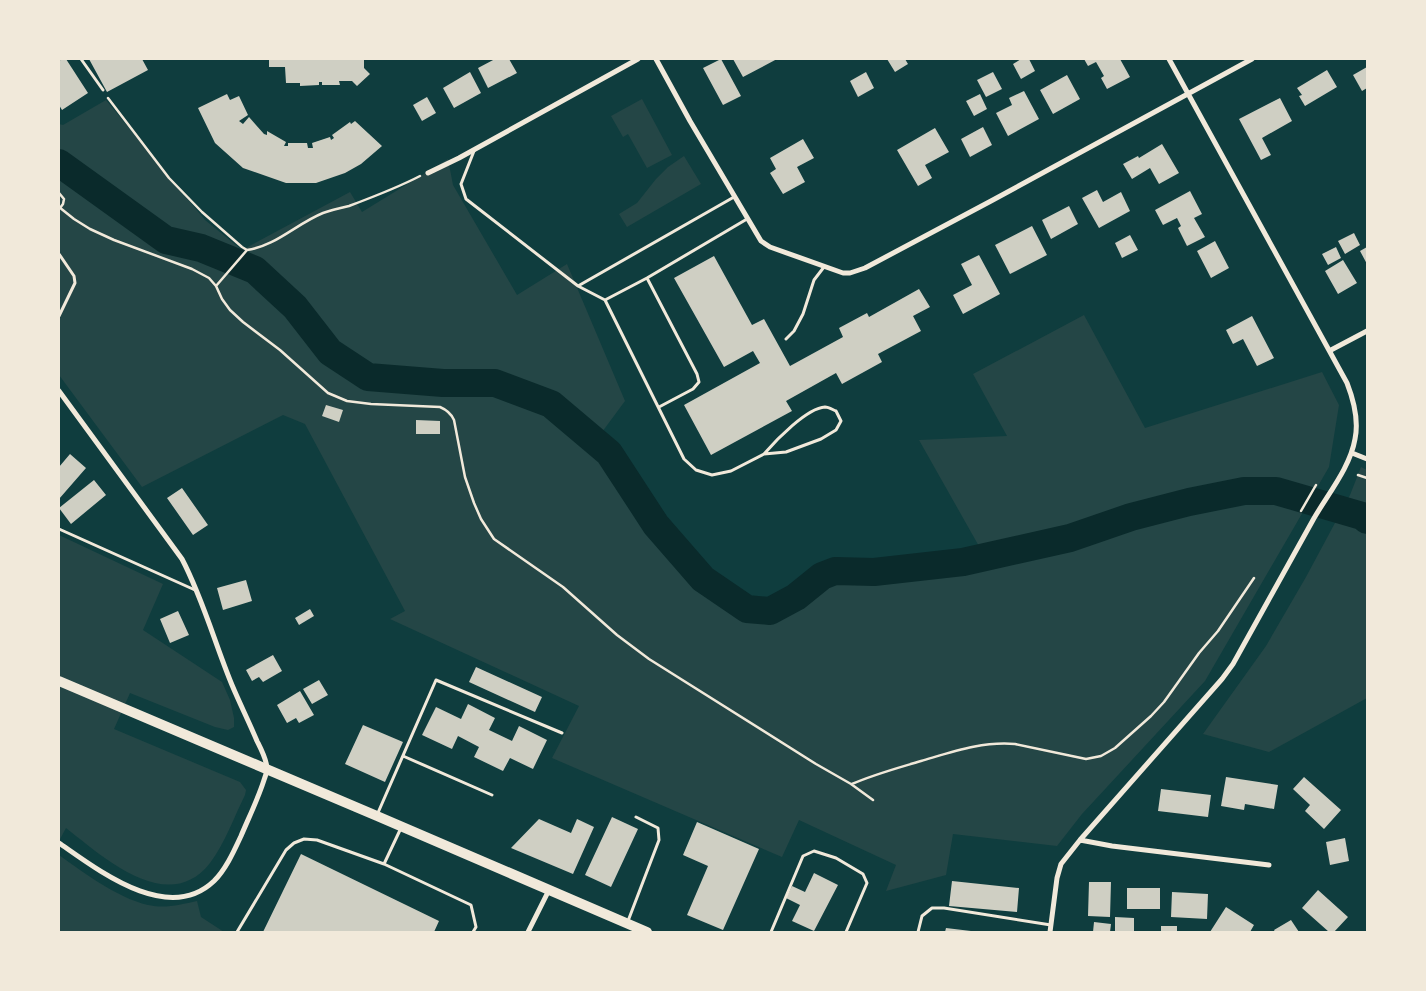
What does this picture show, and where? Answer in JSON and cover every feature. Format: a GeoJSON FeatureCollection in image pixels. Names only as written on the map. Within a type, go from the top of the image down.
{"type":"FeatureCollection","features":[{"type":"Feature","properties":{"kind":"main road"},"geometry":{"type":"LineString","coordinates":[[59,681],[646,932]]}},
{"type":"Feature","properties":{"kind":"street"},"geometry":{"type":"LineString","coordinates":[[428,173],[474,150],[638,59]]}},
{"type":"Feature","properties":{"kind":"street"},"geometry":{"type":"LineString","coordinates":[[656,59],[757,236],[765,244],[824,267],[850,274],[866,268],[1252,59]]}},
{"type":"Feature","properties":{"kind":"street"},"geometry":{"type":"LineString","coordinates":[[1050,932],[1057,878],[1061,864],[1233,664],[1352,454],[1355,439],[1356,414],[1348,383],[1170,59]]}},
{"type":"Feature","properties":{"kind":"street"},"geometry":{"type":"LineString","coordinates":[[1331,350],[1367,331]]}},
{"type":"Feature","properties":{"kind":"street"},"geometry":{"type":"LineString","coordinates":[[59,391],[175,548],[188,571],[232,685],[263,754],[267,769],[262,788],[236,846],[214,881],[197,893],[167,897],[155,896],[140,891],[107,875],[59,842]]}},
{"type":"Feature","properties":{"kind":"street"},"geometry":{"type":"LineString","coordinates":[[1352,454],[1367,459]]}},
{"type":"Feature","properties":{"kind":"street"},"geometry":{"type":"LineString","coordinates":[[1080,840],[1112,846],[1269,865]]}},
{"type":"Feature","properties":{"kind":"street"},"geometry":{"type":"LineString","coordinates":[[528,932],[549,890]]}},
{"type":"Feature","properties":{"kind":"lane"},"geometry":{"type":"LineString","coordinates":[[81,59],[103,90]]}},
{"type":"Feature","properties":{"kind":"lane"},"geometry":{"type":"LineString","coordinates":[[474,150],[461,184],[466,199],[578,286],[605,300],[660,407],[684,459],[696,470],[712,475],[731,471],[764,454],[777,439],[812,411],[827,407],[836,411],[841,421],[836,430],[821,439],[786,452],[764,454]]}},
{"type":"Feature","properties":{"kind":"lane"},"geometry":{"type":"LineString","coordinates":[[578,286],[734,197]]}},
{"type":"Feature","properties":{"kind":"lane"},"geometry":{"type":"LineString","coordinates":[[605,300],[647,278],[747,219]]}},
{"type":"Feature","properties":{"kind":"lane"},"geometry":{"type":"LineString","coordinates":[[59,254],[74,276],[74,283],[59,316]]}},
{"type":"Feature","properties":{"kind":"lane"},"geometry":{"type":"LineString","coordinates":[[786,339],[794,330],[814,280],[824,267]]}},
{"type":"Feature","properties":{"kind":"lane"},"geometry":{"type":"LineString","coordinates":[[647,278],[697,374],[699,382],[693,389],[660,407]]}},
{"type":"Feature","properties":{"kind":"lane"},"geometry":{"type":"LineString","coordinates":[[59,529],[196,590]]}},
{"type":"Feature","properties":{"kind":"lane"},"geometry":{"type":"LineString","coordinates":[[377,816],[436,680],[562,733]]}},
{"type":"Feature","properties":{"kind":"lane"},"geometry":{"type":"LineString","coordinates":[[403,756],[492,794]]}},
{"type":"Feature","properties":{"kind":"lane"},"geometry":{"type":"LineString","coordinates":[[627,923],[659,840],[658,828],[636,817]]}},
{"type":"Feature","properties":{"kind":"lane"},"geometry":{"type":"LineString","coordinates":[[384,864],[401,827]]}},
{"type":"Feature","properties":{"kind":"lane"},"geometry":{"type":"LineString","coordinates":[[237,932],[286,850],[294,843],[304,839],[317,840],[384,864],[471,905],[476,927],[474,932]]}},
{"type":"Feature","properties":{"kind":"lane"},"geometry":{"type":"LineString","coordinates":[[771,932],[803,856],[814,851],[836,858],[863,874],[867,883],[846,932]]}},
{"type":"Feature","properties":{"kind":"lane"},"geometry":{"type":"LineString","coordinates":[[918,932],[922,916],[932,908],[944,908],[1051,925]]}},
{"type":"Feature","properties":{"kind":"path"},"geometry":{"type":"LineString","coordinates":[[103,90],[169,178],[202,212],[246,252]]}},
{"type":"Feature","properties":{"kind":"path"},"geometry":{"type":"LineString","coordinates":[[216,286],[246,252],[274,242],[310,219],[403,185],[428,173]]}},
{"type":"Feature","properties":{"kind":"path"},"geometry":{"type":"LineString","coordinates":[[59,193],[64,199],[60,207],[90,229],[192,269],[209,278],[230,310],[280,350],[328,393],[347,400],[371,404],[440,407],[446,409],[451,413],[454,420],[465,476],[474,503],[481,519],[494,539],[563,587],[617,635],[649,659],[851,784],[873,800]]}},
{"type":"Feature","properties":{"kind":"path"},"geometry":{"type":"LineString","coordinates":[[1358,475],[1367,478]]}},
{"type":"Feature","properties":{"kind":"path"},"geometry":{"type":"LineString","coordinates":[[1301,511],[1316,486]]}},
{"type":"Feature","properties":{"kind":"path"},"geometry":{"type":"LineString","coordinates":[[851,784],[871,776],[959,750],[989,744],[1015,744],[1086,759],[1109,752],[1125,741],[1164,702],[1199,653],[1228,617],[1254,578]]}},
{"type":"Feature","properties":{"kind":"shaded area"},"geometry":{"type":"Polygon","coordinates":[[[642,99],[672,155],[647,168],[628,134],[623,137],[611,116],[642,99]]]}},
{"type":"Feature","properties":{"kind":"shaded area"},"geometry":{"type":"Polygon","coordinates":[[[106,100],[205,220],[242,250],[350,192],[362,212],[448,159],[453,185],[517,295],[567,264],[625,401],[588,451],[612,470],[649,526],[695,585],[723,608],[746,617],[774,619],[790,611],[816,590],[838,580],[869,577],[917,579],[988,565],[919,440],[1007,436],[973,374],[1084,315],[1145,428],[1322,372],[1339,405],[1329,467],[1205,681],[1082,814],[1057,846],[953,834],[946,875],[886,891],[896,865],[799,820],[782,857],[552,758],[579,706],[390,619],[405,611],[305,424],[283,415],[142,487],[59,375],[59,124],[63,125],[106,100]]]}},
{"type":"Feature","properties":{"kind":"shaded area"},"geometry":{"type":"Polygon","coordinates":[[[684,156],[701,184],[627,227],[619,214],[637,203],[668,167],[684,156]]]}},
{"type":"Feature","properties":{"kind":"shaded area"},"geometry":{"type":"Polygon","coordinates":[[[1361,467],[1367,470],[1367,698],[1269,752],[1203,734],[1266,646],[1350,495],[1361,467]]]}},
{"type":"Feature","properties":{"kind":"shaded area"},"geometry":{"type":"Polygon","coordinates":[[[59,535],[163,584],[143,630],[222,682],[230,700],[234,727],[228,730],[215,727],[130,693],[114,729],[240,782],[246,790],[220,847],[210,863],[193,878],[175,884],[155,883],[116,866],[66,828],[59,841],[59,535]]]}},
{"type":"Feature","properties":{"kind":"shaded area"},"geometry":{"type":"Polygon","coordinates":[[[59,855],[104,886],[142,903],[165,906],[197,901],[201,917],[224,932],[59,932],[59,855]]]}},
{"type":"Feature","properties":{"kind":"building"},"geometry":{"type":"Polygon","coordinates":[[[66,59],[88,93],[62,110],[59,105],[59,61],[66,59]]]}},
{"type":"Feature","properties":{"kind":"building"},"geometry":{"type":"Polygon","coordinates":[[[89,59],[142,59],[148,70],[107,92],[89,59]]]}},
{"type":"Feature","properties":{"kind":"building"},"geometry":{"type":"Polygon","coordinates":[[[269,59],[364,59],[364,68],[370,74],[357,86],[352,81],[339,81],[340,85],[322,85],[322,82],[319,82],[319,85],[300,86],[300,83],[286,83],[285,67],[269,67],[269,59]]]}},
{"type":"Feature","properties":{"kind":"building"},"geometry":{"type":"Polygon","coordinates":[[[495,59],[509,59],[517,73],[488,88],[478,68],[495,59]]]}},
{"type":"Feature","properties":{"kind":"building"},"geometry":{"type":"Polygon","coordinates":[[[721,59],[741,96],[723,105],[703,68],[721,59]]]}},
{"type":"Feature","properties":{"kind":"building"},"geometry":{"type":"Polygon","coordinates":[[[733,59],[777,59],[743,77],[733,59]]]}},
{"type":"Feature","properties":{"kind":"building"},"geometry":{"type":"Polygon","coordinates":[[[887,59],[905,59],[908,64],[895,72],[887,59]]]}},
{"type":"Feature","properties":{"kind":"building"},"geometry":{"type":"Polygon","coordinates":[[[1021,59],[1029,59],[1035,71],[1021,79],[1013,64],[1021,59]]]}},
{"type":"Feature","properties":{"kind":"building"},"geometry":{"type":"Polygon","coordinates":[[[1084,59],[1120,59],[1130,77],[1107,89],[1101,78],[1104,76],[1096,62],[1088,66],[1084,59]]]}},
{"type":"Feature","properties":{"kind":"building"},"geometry":{"type":"Polygon","coordinates":[[[1367,67],[1367,88],[1362,91],[1353,75],[1367,67]]]}},
{"type":"Feature","properties":{"kind":"building"},"geometry":{"type":"Polygon","coordinates":[[[1327,70],[1337,87],[1305,106],[1299,96],[1302,95],[1297,88],[1327,70]]]}},
{"type":"Feature","properties":{"kind":"building"},"geometry":{"type":"Polygon","coordinates":[[[470,72],[481,93],[454,108],[443,88],[470,72]]]}},
{"type":"Feature","properties":{"kind":"building"},"geometry":{"type":"Polygon","coordinates":[[[866,72],[874,88],[858,97],[850,81],[866,72]]]}},
{"type":"Feature","properties":{"kind":"building"},"geometry":{"type":"Polygon","coordinates":[[[993,72],[1002,89],[986,97],[977,80],[993,72]]]}},
{"type":"Feature","properties":{"kind":"building"},"geometry":{"type":"Polygon","coordinates":[[[1067,75],[1080,99],[1053,114],[1040,90],[1067,75]]]}},
{"type":"Feature","properties":{"kind":"building"},"geometry":{"type":"Polygon","coordinates":[[[1024,91],[1039,119],[1008,136],[996,113],[1012,105],[1009,98],[1024,91]]]}},
{"type":"Feature","properties":{"kind":"building"},"geometry":{"type":"Polygon","coordinates":[[[227,94],[230,100],[239,96],[248,115],[239,121],[243,124],[249,117],[264,134],[267,135],[267,131],[286,142],[284,146],[288,146],[288,143],[307,143],[308,148],[313,148],[312,143],[330,137],[331,140],[334,138],[332,135],[350,122],[351,124],[355,121],[382,146],[361,164],[345,173],[316,183],[286,183],[243,168],[215,143],[198,108],[227,94]]]}},
{"type":"Feature","properties":{"kind":"building"},"geometry":{"type":"Polygon","coordinates":[[[980,94],[987,109],[974,116],[966,101],[980,94]]]}},
{"type":"Feature","properties":{"kind":"building"},"geometry":{"type":"Polygon","coordinates":[[[427,97],[436,113],[422,121],[413,105],[427,97]]]}},
{"type":"Feature","properties":{"kind":"building"},"geometry":{"type":"Polygon","coordinates":[[[1280,98],[1292,121],[1262,138],[1271,155],[1261,160],[1239,119],[1280,98]]]}},
{"type":"Feature","properties":{"kind":"building"},"geometry":{"type":"Polygon","coordinates":[[[983,127],[992,145],[970,157],[961,139],[983,127]]]}},
{"type":"Feature","properties":{"kind":"building"},"geometry":{"type":"Polygon","coordinates":[[[935,128],[949,152],[925,165],[932,178],[918,186],[897,150],[935,128]]]}},
{"type":"Feature","properties":{"kind":"building"},"geometry":{"type":"Polygon","coordinates":[[[803,139],[814,158],[797,167],[805,182],[783,194],[770,173],[776,169],[770,158],[803,139]]]}},
{"type":"Feature","properties":{"kind":"building"},"geometry":{"type":"Polygon","coordinates":[[[1162,144],[1179,173],[1159,184],[1150,168],[1132,179],[1123,164],[1138,156],[1139,158],[1162,144]]]}},
{"type":"Feature","properties":{"kind":"building"},"geometry":{"type":"Polygon","coordinates":[[[1097,190],[1103,202],[1121,192],[1130,211],[1099,228],[1082,198],[1097,190]]]}},
{"type":"Feature","properties":{"kind":"building"},"geometry":{"type":"Polygon","coordinates":[[[1190,191],[1202,214],[1194,218],[1205,237],[1187,246],[1178,228],[1181,226],[1177,218],[1163,225],[1155,210],[1190,191]]]}},
{"type":"Feature","properties":{"kind":"building"},"geometry":{"type":"Polygon","coordinates":[[[1069,206],[1078,224],[1051,239],[1042,220],[1069,206]]]}},
{"type":"Feature","properties":{"kind":"building"},"geometry":{"type":"Polygon","coordinates":[[[1032,226],[1047,255],[1010,274],[995,245],[1032,226]]]}},
{"type":"Feature","properties":{"kind":"building"},"geometry":{"type":"Polygon","coordinates":[[[1354,233],[1360,245],[1345,254],[1338,241],[1354,233]]]}},
{"type":"Feature","properties":{"kind":"building"},"geometry":{"type":"Polygon","coordinates":[[[1130,235],[1138,250],[1122,258],[1115,243],[1130,235]]]}},
{"type":"Feature","properties":{"kind":"building"},"geometry":{"type":"Polygon","coordinates":[[[1215,241],[1229,268],[1211,278],[1197,251],[1215,241]]]}},
{"type":"Feature","properties":{"kind":"building"},"geometry":{"type":"Polygon","coordinates":[[[1336,247],[1341,258],[1328,265],[1322,254],[1336,247]]]}},
{"type":"Feature","properties":{"kind":"building"},"geometry":{"type":"Polygon","coordinates":[[[1367,247],[1367,264],[1360,251],[1367,247]]]}},
{"type":"Feature","properties":{"kind":"building"},"geometry":{"type":"Polygon","coordinates":[[[979,255],[1000,294],[963,314],[953,295],[972,285],[961,264],[979,255]]]}},
{"type":"Feature","properties":{"kind":"building"},"geometry":{"type":"Polygon","coordinates":[[[714,256],[752,325],[764,319],[790,366],[843,337],[839,328],[867,313],[869,317],[919,289],[930,307],[913,316],[921,331],[878,354],[882,362],[842,384],[836,373],[786,401],[792,411],[711,455],[684,405],[760,363],[753,351],[724,367],[674,278],[714,256]]]}},
{"type":"Feature","properties":{"kind":"building"},"geometry":{"type":"Polygon","coordinates":[[[1343,260],[1357,283],[1338,294],[1325,271],[1343,260]]]}},
{"type":"Feature","properties":{"kind":"building"},"geometry":{"type":"Polygon","coordinates":[[[1252,316],[1274,358],[1257,366],[1243,339],[1233,344],[1226,330],[1252,316]]]}},
{"type":"Feature","properties":{"kind":"building"},"geometry":{"type":"Polygon","coordinates":[[[326,405],[343,410],[339,422],[322,416],[326,405]]]}},
{"type":"Feature","properties":{"kind":"building"},"geometry":{"type":"Polygon","coordinates":[[[416,420],[440,421],[440,434],[416,434],[416,420]]]}},
{"type":"Feature","properties":{"kind":"building"},"geometry":{"type":"Polygon","coordinates":[[[70,454],[86,468],[59,499],[59,467],[70,454]]]}},
{"type":"Feature","properties":{"kind":"building"},"geometry":{"type":"Polygon","coordinates":[[[94,480],[106,495],[71,524],[59,508],[94,480]]]}},
{"type":"Feature","properties":{"kind":"building"},"geometry":{"type":"Polygon","coordinates":[[[182,488],[208,525],[193,535],[167,498],[182,488]]]}},
{"type":"Feature","properties":{"kind":"building"},"geometry":{"type":"Polygon","coordinates":[[[246,580],[252,601],[223,610],[217,588],[246,580]]]}},
{"type":"Feature","properties":{"kind":"building"},"geometry":{"type":"Polygon","coordinates":[[[310,609],[314,616],[299,625],[295,618],[310,609]]]}},
{"type":"Feature","properties":{"kind":"building"},"geometry":{"type":"Polygon","coordinates":[[[178,611],[189,635],[170,643],[160,619],[178,611]]]}},
{"type":"Feature","properties":{"kind":"building"},"geometry":{"type":"Polygon","coordinates":[[[273,655],[282,671],[263,682],[259,677],[252,681],[246,670],[273,655]]]}},
{"type":"Feature","properties":{"kind":"building"},"geometry":{"type":"Polygon","coordinates":[[[476,667],[542,697],[535,712],[469,682],[476,667]]]}},
{"type":"Feature","properties":{"kind":"building"},"geometry":{"type":"Polygon","coordinates":[[[319,680],[328,695],[312,704],[303,689],[319,680]]]}},
{"type":"Feature","properties":{"kind":"building"},"geometry":{"type":"Polygon","coordinates":[[[300,691],[314,715],[299,723],[296,718],[287,723],[277,705],[300,691]]]}},
{"type":"Feature","properties":{"kind":"building"},"geometry":{"type":"Polygon","coordinates":[[[468,704],[495,718],[489,730],[512,741],[519,726],[547,740],[533,769],[510,758],[503,771],[474,757],[479,747],[458,736],[452,749],[422,735],[436,707],[461,719],[468,704]]]}},
{"type":"Feature","properties":{"kind":"building"},"geometry":{"type":"Polygon","coordinates":[[[363,725],[403,742],[385,782],[345,764],[363,725]]]}},
{"type":"Feature","properties":{"kind":"building"},"geometry":{"type":"Polygon","coordinates":[[[1226,777],[1278,785],[1274,809],[1245,804],[1244,810],[1221,806],[1226,777]]]}},
{"type":"Feature","properties":{"kind":"building"},"geometry":{"type":"Polygon","coordinates":[[[1304,777],[1341,810],[1324,829],[1305,811],[1310,805],[1293,789],[1304,777]]]}},
{"type":"Feature","properties":{"kind":"building"},"geometry":{"type":"Polygon","coordinates":[[[1161,789],[1211,795],[1208,817],[1158,811],[1161,789]]]}},
{"type":"Feature","properties":{"kind":"building"},"geometry":{"type":"Polygon","coordinates":[[[612,817],[638,829],[611,887],[585,875],[612,817]]]}},
{"type":"Feature","properties":{"kind":"building"},"geometry":{"type":"Polygon","coordinates":[[[539,819],[571,833],[577,819],[594,827],[573,874],[511,848],[539,819]]]}},
{"type":"Feature","properties":{"kind":"building"},"geometry":{"type":"Polygon","coordinates":[[[697,822],[759,849],[723,930],[687,915],[708,866],[683,855],[697,822]]]}},
{"type":"Feature","properties":{"kind":"building"},"geometry":{"type":"Polygon","coordinates":[[[1345,838],[1349,861],[1330,865],[1326,842],[1345,838]]]}},
{"type":"Feature","properties":{"kind":"building"},"geometry":{"type":"Polygon","coordinates":[[[301,854],[439,921],[434,932],[263,932],[301,854]]]}},
{"type":"Feature","properties":{"kind":"building"},"geometry":{"type":"Polygon","coordinates":[[[814,873],[838,885],[814,931],[792,921],[800,905],[786,898],[792,886],[805,892],[814,873]]]}},
{"type":"Feature","properties":{"kind":"building"},"geometry":{"type":"Polygon","coordinates":[[[952,881],[1019,888],[1017,912],[949,906],[952,881]]]}},
{"type":"Feature","properties":{"kind":"building"},"geometry":{"type":"Polygon","coordinates":[[[1089,882],[1111,882],[1110,917],[1088,916],[1089,882]]]}},
{"type":"Feature","properties":{"kind":"building"},"geometry":{"type":"Polygon","coordinates":[[[1127,888],[1160,888],[1160,909],[1127,909],[1127,888]]]}},
{"type":"Feature","properties":{"kind":"building"},"geometry":{"type":"Polygon","coordinates":[[[1318,890],[1348,917],[1334,932],[1329,932],[1302,908],[1318,890]]]}},
{"type":"Feature","properties":{"kind":"building"},"geometry":{"type":"Polygon","coordinates":[[[1172,892],[1208,894],[1207,919],[1171,917],[1172,892]]]}},
{"type":"Feature","properties":{"kind":"building"},"geometry":{"type":"Polygon","coordinates":[[[1226,907],[1254,925],[1250,932],[1210,932],[1226,907]]]}},
{"type":"Feature","properties":{"kind":"building"},"geometry":{"type":"Polygon","coordinates":[[[1115,917],[1134,918],[1134,932],[1115,932],[1115,917]]]}},
{"type":"Feature","properties":{"kind":"building"},"geometry":{"type":"Polygon","coordinates":[[[1291,920],[1299,932],[1275,932],[1274,930],[1291,920]]]}},
{"type":"Feature","properties":{"kind":"building"},"geometry":{"type":"Polygon","coordinates":[[[1094,922],[1111,924],[1110,932],[1093,932],[1094,922]]]}},
{"type":"Feature","properties":{"kind":"building"},"geometry":{"type":"Polygon","coordinates":[[[1161,926],[1177,926],[1177,932],[1161,932],[1161,926]]]}},
{"type":"Feature","properties":{"kind":"building"},"geometry":{"type":"Polygon","coordinates":[[[946,928],[971,931],[971,932],[945,932],[946,928]]]}},
{"type":"Feature","properties":{"kind":"waterway"},"geometry":{"type":"LineString","coordinates":[[59,163],[166,240],[201,248],[255,270],[295,307],[330,352],[368,377],[443,383],[495,383],[551,404],[609,453],[656,525],[703,579],[747,609],[770,611],[796,597],[822,576],[835,571],[874,572],[963,562],[1070,538],[1131,517],[1189,502],[1244,491],[1276,491],[1362,516],[1367,520]]}}]}
